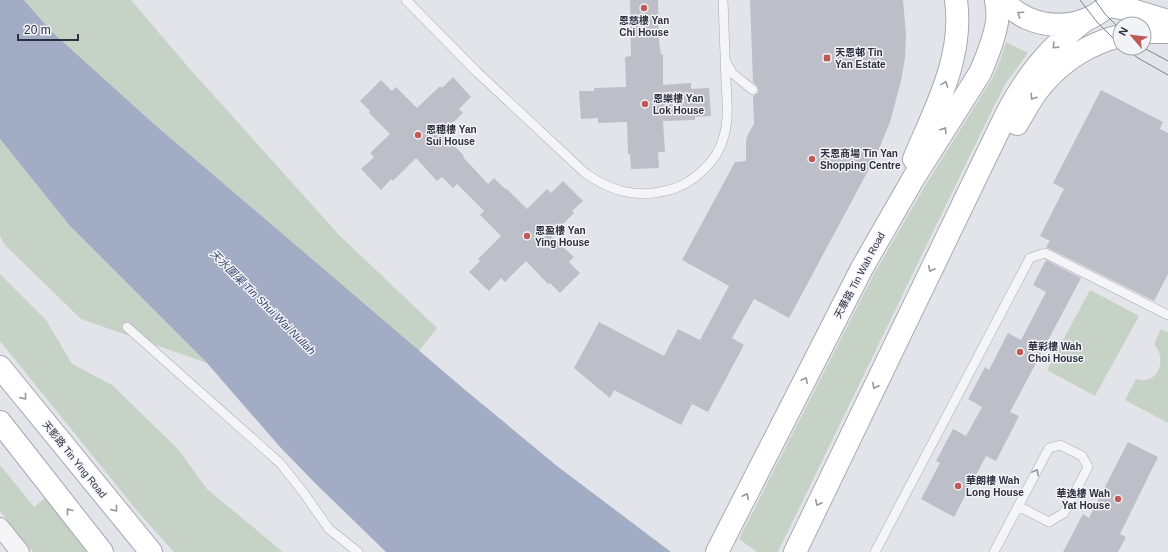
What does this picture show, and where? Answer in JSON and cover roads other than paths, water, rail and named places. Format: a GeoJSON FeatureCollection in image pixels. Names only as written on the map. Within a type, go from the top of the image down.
{"type":"FeatureCollection","features":[{"type":"Feature","properties":{"kind":"main road"},"geometry":{"type":"LineString","coordinates":[[887,223],[951,67],[956,46],[958,23],[956,0]]}},
{"type":"Feature","properties":{"kind":"main road","name":"天華路 Tin Wah Road"},"geometry":{"type":"LineString","coordinates":[[717,552],[839,313],[887,223],[980,73],[988,56],[997,21],[996,0]]}},
{"type":"Feature","properties":{"kind":"main road"},"geometry":{"type":"LineString","coordinates":[[1004,0],[1009,7],[1026,18],[1045,24],[1065,25],[1084,21]]}},
{"type":"Feature","properties":{"kind":"main road"},"geometry":{"type":"LineString","coordinates":[[795,552],[1019,91],[1034,68],[1049,51],[1084,21],[1097,14],[1111,3],[1168,21]]}},
{"type":"Feature","properties":{"kind":"main road"},"geometry":{"type":"LineString","coordinates":[[1152,32],[1168,32]]}},
{"type":"Feature","properties":{"kind":"main road"},"geometry":{"type":"LineString","coordinates":[[941,250],[1041,85],[1073,56],[1112,38]]}},
{"type":"Feature","properties":{"kind":"main road","name":"天影路 Tin Ying Road"},"geometry":{"type":"LineString","coordinates":[[0,367],[151,552]]}},
{"type":"Feature","properties":{"kind":"main road"},"geometry":{"type":"LineString","coordinates":[[0,422],[102,552]]}},
{"type":"Feature","properties":{"kind":"street"},"geometry":{"type":"LineString","coordinates":[[0,527],[20,552]]}},
{"type":"Feature","properties":{"kind":"lane"},"geometry":{"type":"LineString","coordinates":[[406,0],[477,72],[585,173],[597,182],[610,188],[625,192],[647,194],[669,190],[694,178],[714,158],[721,146],[726,128],[727,117],[723,0]]}},
{"type":"Feature","properties":{"kind":"lane"},"geometry":{"type":"LineString","coordinates":[[725,61],[732,73],[753,90]]}},
{"type":"Feature","properties":{"kind":"lane"},"geometry":{"type":"LineString","coordinates":[[876,552],[1030,258],[1045,253],[1168,316]]}},
{"type":"Feature","properties":{"kind":"lane"},"geometry":{"type":"LineString","coordinates":[[127,327],[280,463],[329,529],[358,552]]}},
{"type":"Feature","properties":{"kind":"lane"},"geometry":{"type":"LineString","coordinates":[[994,552],[1018,506],[1049,448],[1060,445],[1082,456],[1088,467],[1064,513],[1049,522],[1018,506]]}},
{"type":"Feature","properties":{"kind":"water","name":"天水圍渠 Tin Shui Wai Nullah"},"geometry":{"type":"Polygon","coordinates":[[[0,0],[24,0],[51,31],[154,124],[464,389],[557,466],[671,552],[386,552],[280,447],[207,363],[70,226],[0,139],[0,0]]]}},
{"type":"Feature","properties":{"kind":"tram line"},"geometry":{"type":"LineString","coordinates":[[1080,0],[1097,22],[1112,37]]}},
{"type":"Feature","properties":{"kind":"tram line"},"geometry":{"type":"LineString","coordinates":[[1095,0],[1112,21]]}},
{"type":"Feature","properties":{"kind":"tram line"},"geometry":{"type":"LineString","coordinates":[[1152,52],[1168,61]]}},
{"type":"Feature","properties":{"kind":"tram line"},"geometry":{"type":"LineString","coordinates":[[1135,56],[1168,75]]}},
{"type":"Feature","properties":{"kind":"place","name":"恩慈樓 Yan Chi House"},"geometry":{"type":"Point","coordinates":[644,8]}},
{"type":"Feature","properties":{"kind":"place","name":"天恩邨 Tin Yan Estate"},"geometry":{"type":"Point","coordinates":[827,58]}},
{"type":"Feature","properties":{"kind":"place","name":"恩樂樓 Yan Lok House"},"geometry":{"type":"Point","coordinates":[645,104]}},
{"type":"Feature","properties":{"kind":"place","name":"恩穗樓 Yan Sui House"},"geometry":{"type":"Point","coordinates":[418,135]}},
{"type":"Feature","properties":{"kind":"place","name":"天恩商場 Tin Yan Shopping Centre"},"geometry":{"type":"Point","coordinates":[812,159]}},
{"type":"Feature","properties":{"kind":"place","name":"恩盈樓 Yan Ying House"},"geometry":{"type":"Point","coordinates":[527,236]}},
{"type":"Feature","properties":{"kind":"place","name":"華彩樓 Wah Choi House"},"geometry":{"type":"Point","coordinates":[1020,352]}},
{"type":"Feature","properties":{"kind":"place","name":"華朗樓 Wah Long House"},"geometry":{"type":"Point","coordinates":[958,486]}},
{"type":"Feature","properties":{"kind":"place","name":"華逸樓 Wah Yat House"},"geometry":{"type":"Point","coordinates":[1118,499]}}]}
